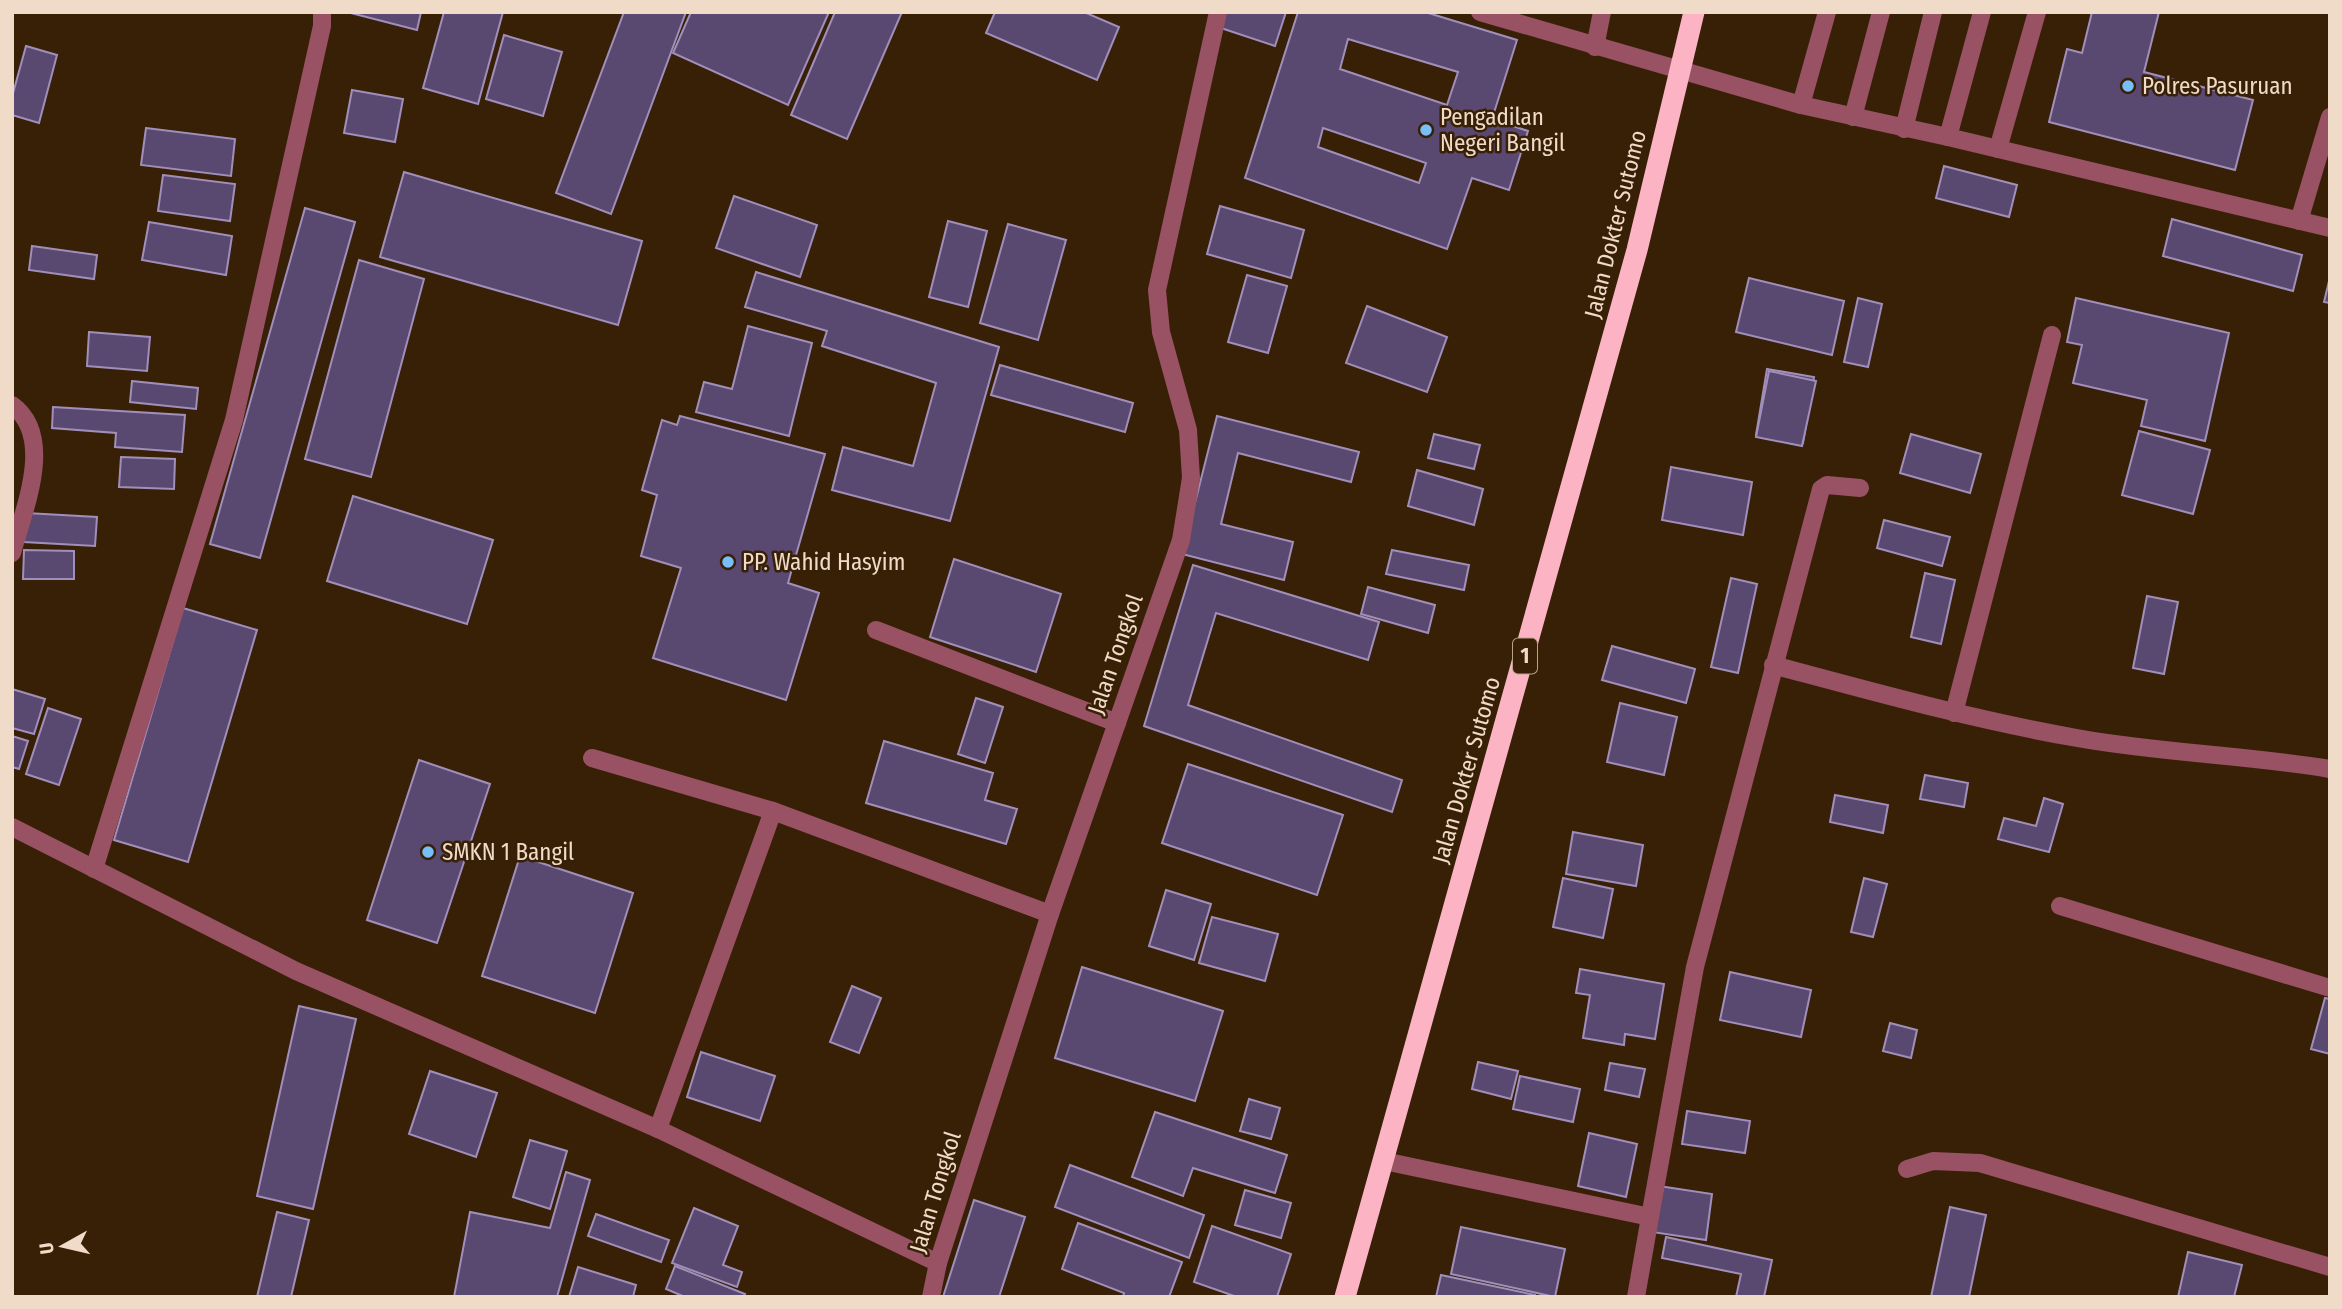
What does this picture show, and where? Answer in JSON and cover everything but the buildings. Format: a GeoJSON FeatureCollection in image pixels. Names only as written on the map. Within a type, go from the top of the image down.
{"type":"FeatureCollection","features":[{"type":"Feature","properties":{"kind":"highway","name":"Jalan Dokter Sutomo"},"geometry":{"type":"LineString","coordinates":[[1345,1297],[1637,250],[1694,12]]}},
{"type":"Feature","properties":{"kind":"street"},"geometry":{"type":"LineString","coordinates":[[97,861],[234,420],[322,12]]}},
{"type":"Feature","properties":{"kind":"street","name":"Jalan Tongkol"},"geometry":{"type":"LineString","coordinates":[[931,1297],[938,1263],[1050,914],[1181,540],[1191,478],[1188,430],[1161,332],[1157,290],[1218,12]]}},
{"type":"Feature","properties":{"kind":"street"},"geometry":{"type":"LineString","coordinates":[[1480,12],[1679,72],[1801,105],[1948,137],[2330,228]]}},
{"type":"Feature","properties":{"kind":"street"},"geometry":{"type":"LineString","coordinates":[[1595,47],[1602,12]]}},
{"type":"Feature","properties":{"kind":"street"},"geometry":{"type":"LineString","coordinates":[[1801,105],[1827,12]]}},
{"type":"Feature","properties":{"kind":"street"},"geometry":{"type":"LineString","coordinates":[[1853,117],[1881,12]]}},
{"type":"Feature","properties":{"kind":"street"},"geometry":{"type":"LineString","coordinates":[[1904,129],[1933,12]]}},
{"type":"Feature","properties":{"kind":"street"},"geometry":{"type":"LineString","coordinates":[[1948,137],[1982,12]]}},
{"type":"Feature","properties":{"kind":"street"},"geometry":{"type":"LineString","coordinates":[[1998,149],[2038,12]]}},
{"type":"Feature","properties":{"kind":"street"},"geometry":{"type":"LineString","coordinates":[[2300,221],[2330,117]]}},
{"type":"Feature","properties":{"kind":"street"},"geometry":{"type":"LineString","coordinates":[[1954,713],[2052,335]]}},
{"type":"Feature","properties":{"kind":"street"},"geometry":{"type":"LineString","coordinates":[[12,405],[32,428],[34,467],[12,553]]}},
{"type":"Feature","properties":{"kind":"street"},"geometry":{"type":"LineString","coordinates":[[1636,1297],[1695,967],[1821,489],[1827,485],[1860,488]]}},
{"type":"Feature","properties":{"kind":"street"},"geometry":{"type":"LineString","coordinates":[[876,630],[1117,723]]}},
{"type":"Feature","properties":{"kind":"street"},"geometry":{"type":"LineString","coordinates":[[1773,665],[1954,713],[2079,739],[2268,759],[2330,769]]}},
{"type":"Feature","properties":{"kind":"street"},"geometry":{"type":"LineString","coordinates":[[592,758],[773,811],[1050,914]]}},
{"type":"Feature","properties":{"kind":"street"},"geometry":{"type":"LineString","coordinates":[[658,1129],[773,811]]}},
{"type":"Feature","properties":{"kind":"street"},"geometry":{"type":"LineString","coordinates":[[12,827],[97,861],[296,971],[658,1129],[938,1263]]}},
{"type":"Feature","properties":{"kind":"street"},"geometry":{"type":"LineString","coordinates":[[2060,906],[2330,988]]}},
{"type":"Feature","properties":{"kind":"street"},"geometry":{"type":"LineString","coordinates":[[1384,1161],[1650,1217]]}},
{"type":"Feature","properties":{"kind":"street"},"geometry":{"type":"LineString","coordinates":[[1907,1170],[1933,1161],[1980,1163],[2330,1267]]}},
{"type":"Feature","properties":{"kind":"place","name":"Polres Pasuruan"},"geometry":{"type":"Point","coordinates":[2128,86]}},
{"type":"Feature","properties":{"kind":"place","name":"Pengadilan Negeri Bangil"},"geometry":{"type":"Point","coordinates":[1426,130]}},
{"type":"Feature","properties":{"kind":"place","name":"PP. Wahid Hasyim"},"geometry":{"type":"Point","coordinates":[728,562]}},
{"type":"Feature","properties":{"kind":"place","name":"SMKN 1 Bangil"},"geometry":{"type":"Point","coordinates":[428,852]}}]}
